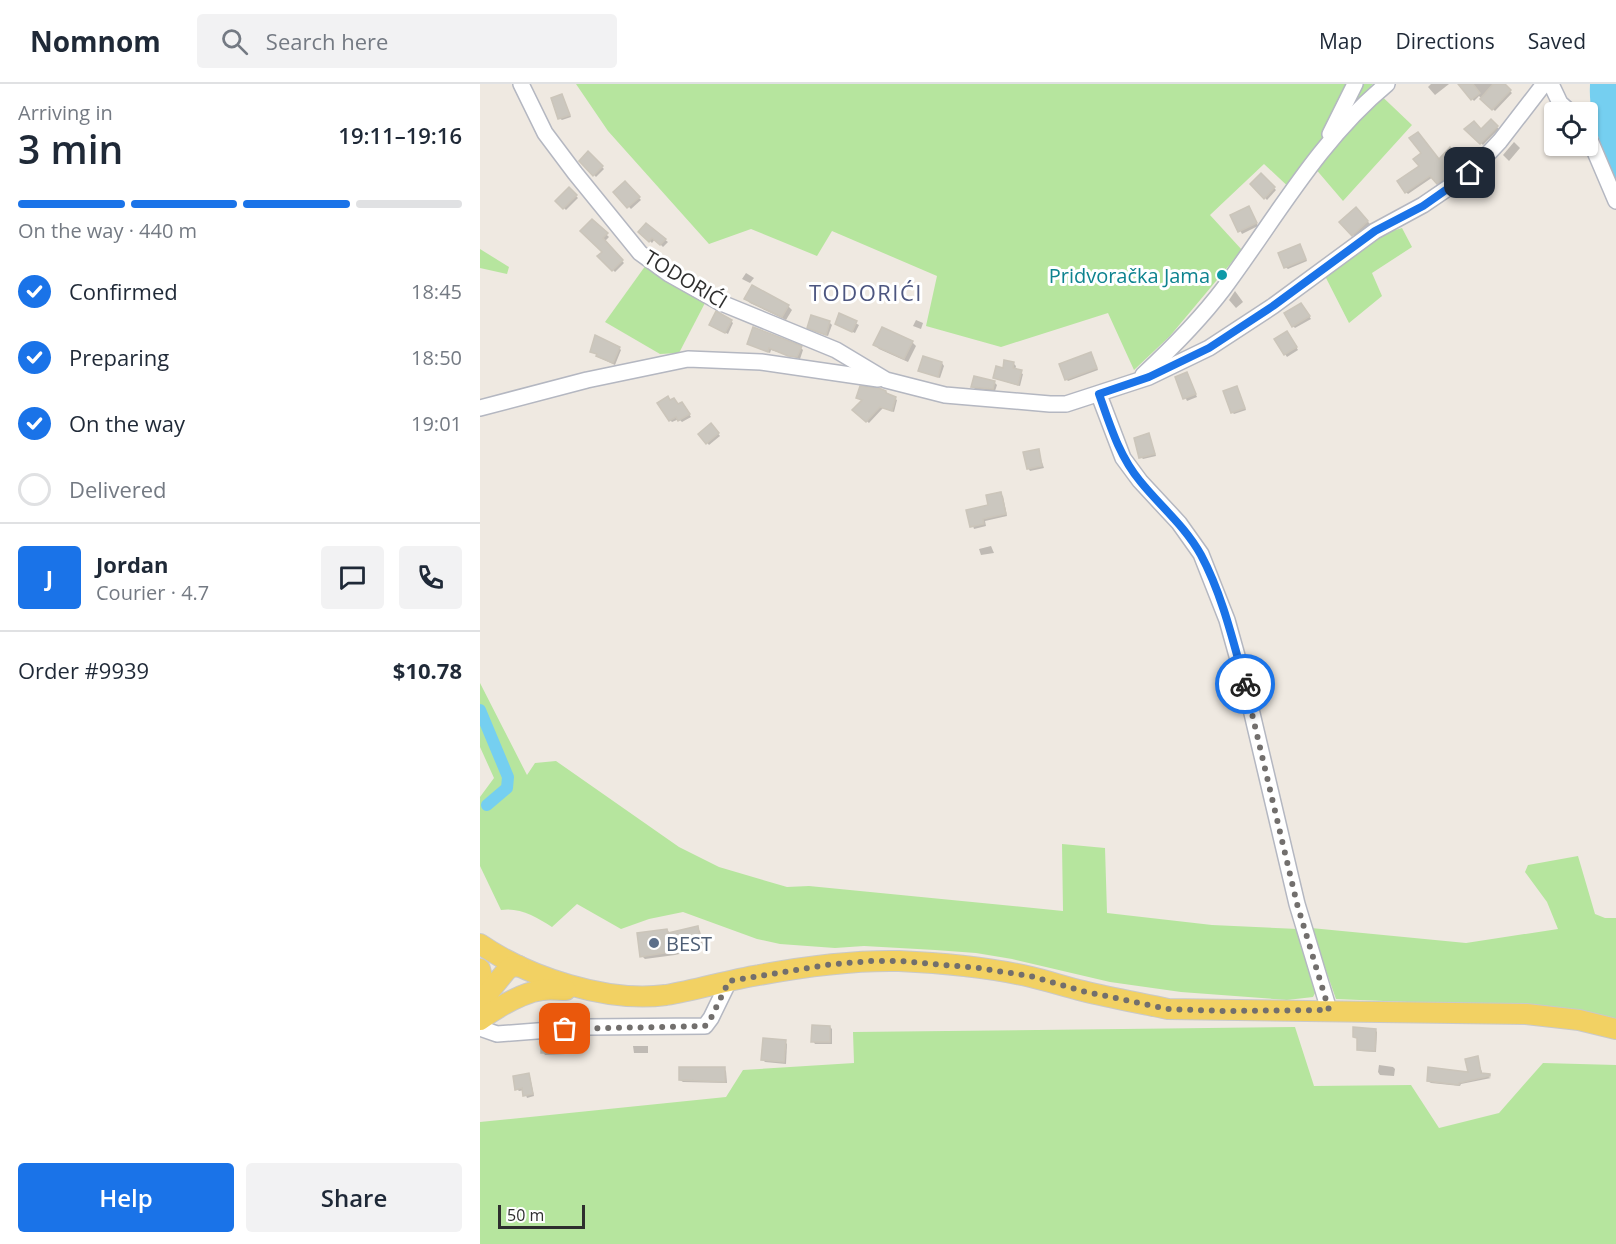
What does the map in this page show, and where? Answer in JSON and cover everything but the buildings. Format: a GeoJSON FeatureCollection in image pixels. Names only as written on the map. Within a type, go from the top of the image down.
{"type":"FeatureCollection","features":[{"type":"Feature","properties":{"kind":"main road"},"geometry":{"type":"LineString","coordinates":[[480,944],[539,975],[587,989],[637,996],[665,995],[729,981],[826,965],[901,961],[978,968],[1030,976],[1082,991],[1168,1009],[1526,1014],[1579,1020],[1616,1029]]}},
{"type":"Feature","properties":{"kind":"main road"},"geometry":{"type":"LineString","coordinates":[[484,1009],[506,971],[511,967],[519,966]]}},
{"type":"Feature","properties":{"kind":"main road"},"geometry":{"type":"LineString","coordinates":[[480,969],[484,985],[484,1009]]}},
{"type":"Feature","properties":{"kind":"main road"},"geometry":{"type":"LineString","coordinates":[[484,1009],[542,990],[587,989]]}},
{"type":"Feature","properties":{"kind":"street","name":"TODORIĆI"},"geometry":{"type":"LineString","coordinates":[[520,84],[545,133],[640,254],[669,274],[719,302],[836,350],[886,380]]}},
{"type":"Feature","properties":{"kind":"street"},"geometry":{"type":"LineString","coordinates":[[1322,150],[1355,84]]}},
{"type":"Feature","properties":{"kind":"street"},"geometry":{"type":"LineString","coordinates":[[1137,381],[1179,341],[1222,290],[1290,191],[1322,150],[1387,84]]}},
{"type":"Feature","properties":{"kind":"street","name":"TODORIĆI"},"geometry":{"type":"LineString","coordinates":[[480,408],[688,359],[761,362],[886,380],[945,395],[1020,402],[1066,404],[1099,394],[1185,361],[1209,348],[1273,306],[1375,231],[1423,206],[1470,173],[1500,141],[1544,84]]}},
{"type":"Feature","properties":{"kind":"street"},"geometry":{"type":"LineString","coordinates":[[1551,84],[1560,102]]}},
{"type":"Feature","properties":{"kind":"street"},"geometry":{"type":"LineString","coordinates":[[1597,156],[1616,201]]}},
{"type":"Feature","properties":{"kind":"street"},"geometry":{"type":"LineString","coordinates":[[1099,394],[1123,458],[1140,481],[1179,523],[1201,554],[1227,620],[1246,688],[1297,904],[1329,1010]]}},
{"type":"Feature","properties":{"kind":"street"},"geometry":{"type":"LineString","coordinates":[[480,1028],[497,1034],[588,1027],[705,1026],[729,981]]}},
{"type":"Feature","properties":{"kind":"green space"},"geometry":{"type":"Polygon","coordinates":[[[576,84],[1373,84],[1371,86],[1412,125],[1343,201],[1314,167],[1295,193],[1264,164],[1210,215],[1242,250],[1170,336],[1134,370],[1108,313],[1001,347],[926,326],[937,276],[832,231],[817,256],[751,229],[709,244],[608,131],[576,84]]]}},
{"type":"Feature","properties":{"kind":"green space"},"geometry":{"type":"Polygon","coordinates":[[[1402,228],[1412,247],[1372,273],[1382,296],[1349,323],[1325,276],[1386,233],[1402,228]]]}},
{"type":"Feature","properties":{"kind":"green space"},"geometry":{"type":"Polygon","coordinates":[[[480,249],[509,267],[507,274],[480,268],[480,249]]]}},
{"type":"Feature","properties":{"kind":"green space"},"geometry":{"type":"Polygon","coordinates":[[[646,265],[706,301],[679,353],[660,354],[605,322],[646,265]]]}},
{"type":"Feature","properties":{"kind":"green space"},"geometry":{"type":"Polygon","coordinates":[[[480,683],[527,775],[535,763],[556,761],[679,847],[719,867],[787,887],[809,886],[1063,911],[1062,844],[1105,848],[1107,913],[1212,925],[1298,929],[1316,991],[1313,997],[1287,1000],[1181,992],[1110,982],[976,953],[864,946],[835,948],[780,944],[757,939],[683,912],[649,919],[621,929],[577,904],[552,927],[521,911],[501,910],[480,866],[480,797],[494,778],[480,747],[480,683]]]}},
{"type":"Feature","properties":{"kind":"green space"},"geometry":{"type":"Polygon","coordinates":[[[1578,856],[1595,914],[1605,918],[1616,918],[1616,1019],[1570,1009],[1336,999],[1311,928],[1466,943],[1558,929],[1547,902],[1525,872],[1528,865],[1578,856]]]}},
{"type":"Feature","properties":{"kind":"green space"},"geometry":{"type":"Polygon","coordinates":[[[1295,1027],[1314,1086],[1411,1085],[1439,1128],[1499,1113],[1543,1063],[1616,1065],[1616,1244],[480,1244],[480,1122],[726,1097],[743,1070],[854,1063],[853,1032],[1295,1027]]]}},
{"type":"Feature","properties":{"kind":"water"},"geometry":{"type":"Polygon","coordinates":[[[1590,84],[1616,84],[1616,181],[1598,134],[1598,102],[1590,102],[1590,84]]]}},
{"type":"Feature","properties":{"kind":"waterway"},"geometry":{"type":"LineString","coordinates":[[480,710],[508,777],[507,788],[487,805]]}},
{"type":"Feature","properties":{"kind":"way so far"},"geometry":{"type":"LineString","coordinates":[[565,1029],[705,1026],[729,981],[761,974],[870,961],[901,961],[978,968],[1030,976],[1082,991],[1168,1009],[1329,1010],[1297,904],[1245,684]]}},
{"type":"Feature","properties":{"kind":"place","name":"Pridvoračka Jama"},"geometry":{"type":"Point","coordinates":[1222,275]}},
{"type":"Feature","properties":{"kind":"place","name":"BEST"},"geometry":{"type":"Point","coordinates":[654,943]}},
{"type":"Feature","properties":{"kind":"district","name":"TODORIĆI"},"geometry":{"type":"Point","coordinates":[866,292]}},
{"type":"Feature","properties":{"kind":"route"},"geometry":{"type":"LineString","coordinates":[[1245,684],[1227,620],[1201,554],[1179,523],[1140,481],[1123,458],[1099,394],[1149,377],[1209,348],[1273,306],[1375,231],[1423,206],[1470,173]]}}]}
